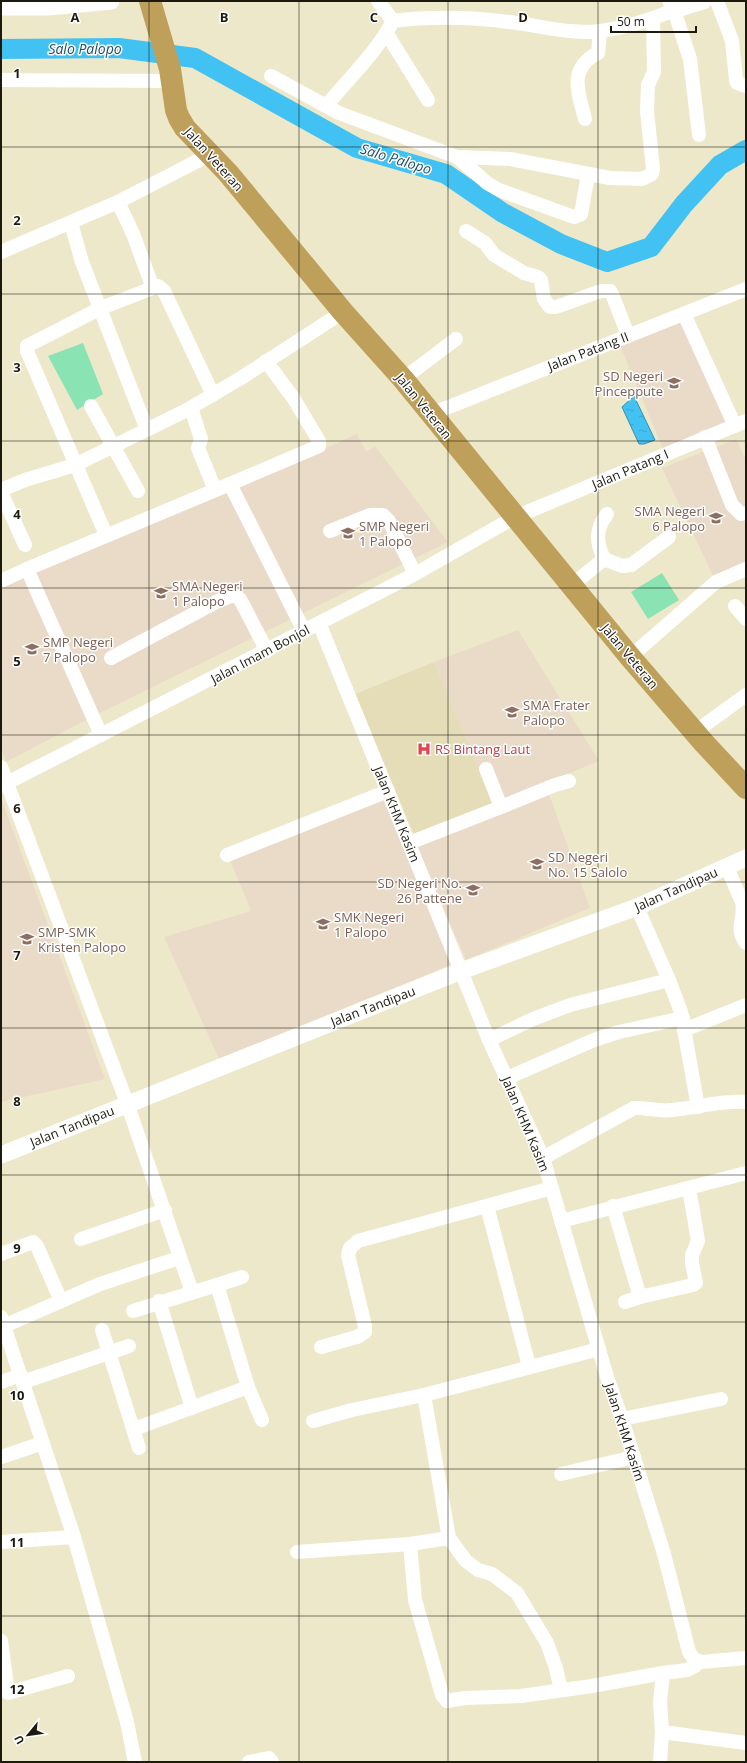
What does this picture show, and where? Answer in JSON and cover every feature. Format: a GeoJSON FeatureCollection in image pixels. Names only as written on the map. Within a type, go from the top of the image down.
{"type":"FeatureCollection","features":[{"type":"Feature","properties":{"kind":"highway","name":"Jalan Veteran"},"geometry":{"type":"LineString","coordinates":[[150,1],[171,75],[179,118],[209,155],[228,173],[343,312],[402,379],[630,657],[746,788]]}},
{"type":"Feature","properties":{"kind":"street"},"geometry":{"type":"LineString","coordinates":[[1,7],[48,7],[111,1]]}},
{"type":"Feature","properties":{"kind":"street"},"geometry":{"type":"LineString","coordinates":[[378,1],[393,20]]}},
{"type":"Feature","properties":{"kind":"street"},"geometry":{"type":"LineString","coordinates":[[393,20],[446,16],[508,21],[567,30],[600,32],[653,19],[672,6],[703,1]]}},
{"type":"Feature","properties":{"kind":"street"},"geometry":{"type":"LineString","coordinates":[[717,1],[732,41],[737,83],[746,86]]}},
{"type":"Feature","properties":{"kind":"street"},"geometry":{"type":"LineString","coordinates":[[672,6],[690,59],[699,135]]}},
{"type":"Feature","properties":{"kind":"street"},"geometry":{"type":"LineString","coordinates":[[270,76],[339,114],[457,157],[510,159],[539,163],[588,175],[642,179],[652,174],[654,169],[647,111],[648,85],[654,72],[653,19]]}},
{"type":"Feature","properties":{"kind":"street"},"geometry":{"type":"LineString","coordinates":[[326,106],[387,34],[393,20]]}},
{"type":"Feature","properties":{"kind":"street"},"geometry":{"type":"LineString","coordinates":[[585,119],[576,83],[582,66],[587,58],[598,53],[600,32]]}},
{"type":"Feature","properties":{"kind":"street"},"geometry":{"type":"LineString","coordinates":[[387,34],[428,100]]}},
{"type":"Feature","properties":{"kind":"street"},"geometry":{"type":"LineString","coordinates":[[1,80],[171,75]]}},
{"type":"Feature","properties":{"kind":"street"},"geometry":{"type":"LineString","coordinates":[[1,252],[118,202],[209,155]]}},
{"type":"Feature","properties":{"kind":"street"},"geometry":{"type":"LineString","coordinates":[[457,157],[487,183],[499,190],[574,217],[581,214],[583,209],[588,175]]}},
{"type":"Feature","properties":{"kind":"street"},"geometry":{"type":"LineString","coordinates":[[118,202],[133,234],[153,288]]}},
{"type":"Feature","properties":{"kind":"street"},"geometry":{"type":"LineString","coordinates":[[71,223],[82,262],[147,430]]}},
{"type":"Feature","properties":{"kind":"street"},"geometry":{"type":"LineString","coordinates":[[466,231],[485,243],[494,255],[519,271],[538,277],[544,299],[550,307],[556,307],[602,291],[610,291],[628,335]]}},
{"type":"Feature","properties":{"kind":"street"},"geometry":{"type":"LineString","coordinates":[[106,535],[26,348],[29,345],[101,308],[158,286],[164,291],[213,395]]}},
{"type":"Feature","properties":{"kind":"street","name":"Jalan Patang II"},"geometry":{"type":"LineString","coordinates":[[430,414],[746,289]]}},
{"type":"Feature","properties":{"kind":"street"},"geometry":{"type":"LineString","coordinates":[[25,545],[1,491],[25,480],[75,465],[191,408],[343,312]]}},
{"type":"Feature","properties":{"kind":"street"},"geometry":{"type":"LineString","coordinates":[[684,314],[741,424]]}},
{"type":"Feature","properties":{"kind":"street"},"geometry":{"type":"LineString","coordinates":[[402,379],[456,339]]}},
{"type":"Feature","properties":{"kind":"street"},"geometry":{"type":"LineString","coordinates":[[1,581],[106,535],[319,446],[319,441],[294,399],[266,361]]}},
{"type":"Feature","properties":{"kind":"street"},"geometry":{"type":"LineString","coordinates":[[91,406],[138,491]]}},
{"type":"Feature","properties":{"kind":"street"},"geometry":{"type":"LineString","coordinates":[[191,408],[202,439],[198,448],[215,490]]}},
{"type":"Feature","properties":{"kind":"street","name":"Jalan Patang I"},"geometry":{"type":"LineString","coordinates":[[515,517],[705,437],[741,424]]}},
{"type":"Feature","properties":{"kind":"street"},"geometry":{"type":"LineString","coordinates":[[705,437],[732,505],[741,514],[746,513]]}},
{"type":"Feature","properties":{"kind":"street"},"geometry":{"type":"LineString","coordinates":[[230,484],[304,630]]}},
{"type":"Feature","properties":{"kind":"street"},"geometry":{"type":"LineString","coordinates":[[607,514],[598,529],[598,546],[604,559],[622,566],[631,565],[669,537]]}},
{"type":"Feature","properties":{"kind":"street"},"geometry":{"type":"LineString","coordinates":[[330,530],[370,515],[384,515],[389,521],[415,574]]}},
{"type":"Feature","properties":{"kind":"street","name":"Jalan Imam Bonjol"},"geometry":{"type":"LineString","coordinates":[[4,784],[415,574],[515,517]]}},
{"type":"Feature","properties":{"kind":"street"},"geometry":{"type":"LineString","coordinates":[[572,586],[604,559]]}},
{"type":"Feature","properties":{"kind":"street"},"geometry":{"type":"LineString","coordinates":[[27,569],[101,735]]}},
{"type":"Feature","properties":{"kind":"street"},"geometry":{"type":"LineString","coordinates":[[630,657],[716,582],[746,570]]}},
{"type":"Feature","properties":{"kind":"street"},"geometry":{"type":"LineString","coordinates":[[111,658],[216,602],[233,595],[240,599],[267,650]]}},
{"type":"Feature","properties":{"kind":"street"},"geometry":{"type":"LineString","coordinates":[[735,606],[746,619]]}},
{"type":"Feature","properties":{"kind":"street","name":"Jalan KHM Kasim"},"geometry":{"type":"LineString","coordinates":[[319,623],[489,1040],[543,1158],[599,1349],[664,1554],[682,1625],[694,1657]]}},
{"type":"Feature","properties":{"kind":"street"},"geometry":{"type":"LineString","coordinates":[[695,732],[746,695]]}},
{"type":"Feature","properties":{"kind":"street"},"geometry":{"type":"LineString","coordinates":[[1,767],[4,784],[127,1103],[165,1210],[179,1258],[192,1292]]}},
{"type":"Feature","properties":{"kind":"street"},"geometry":{"type":"LineString","coordinates":[[486,769],[501,807]]}},
{"type":"Feature","properties":{"kind":"street"},"geometry":{"type":"LineString","coordinates":[[409,843],[555,785],[569,781]]}},
{"type":"Feature","properties":{"kind":"street"},"geometry":{"type":"LineString","coordinates":[[227,855],[388,791]]}},
{"type":"Feature","properties":{"kind":"street","name":"Jalan Tandipau"},"geometry":{"type":"LineString","coordinates":[[1,1155],[127,1103],[462,971],[637,907],[746,858]]}},
{"type":"Feature","properties":{"kind":"street"},"geometry":{"type":"LineString","coordinates":[[727,867],[742,902],[743,907],[740,931],[746,943]]}},
{"type":"Feature","properties":{"kind":"street"},"geometry":{"type":"LineString","coordinates":[[637,907],[669,980],[683,1024],[698,1107]]}},
{"type":"Feature","properties":{"kind":"street"},"geometry":{"type":"LineString","coordinates":[[489,1040],[533,1018],[555,1010],[669,980]]}},
{"type":"Feature","properties":{"kind":"street"},"geometry":{"type":"LineString","coordinates":[[506,1078],[594,1040],[619,1032],[683,1024],[746,1005]]}},
{"type":"Feature","properties":{"kind":"street"},"geometry":{"type":"LineString","coordinates":[[543,1158],[634,1108],[645,1107],[661,1111],[731,1102],[746,1102]]}},
{"type":"Feature","properties":{"kind":"street"},"geometry":{"type":"LineString","coordinates":[[561,1220],[746,1173]]}},
{"type":"Feature","properties":{"kind":"street"},"geometry":{"type":"LineString","coordinates":[[321,1346],[358,1337],[365,1332],[365,1326],[348,1255],[354,1244],[364,1238],[552,1188]]}},
{"type":"Feature","properties":{"kind":"street"},"geometry":{"type":"LineString","coordinates":[[625,1302],[696,1283],[692,1255],[698,1241],[689,1188]]}},
{"type":"Feature","properties":{"kind":"street"},"geometry":{"type":"LineString","coordinates":[[487,1206],[529,1366]]}},
{"type":"Feature","properties":{"kind":"street"},"geometry":{"type":"LineString","coordinates":[[613,1206],[640,1298]]}},
{"type":"Feature","properties":{"kind":"street"},"geometry":{"type":"LineString","coordinates":[[81,1239],[165,1210]]}},
{"type":"Feature","properties":{"kind":"street"},"geometry":{"type":"LineString","coordinates":[[1,1254],[33,1242],[37,1246],[61,1301]]}},
{"type":"Feature","properties":{"kind":"street"},"geometry":{"type":"LineString","coordinates":[[135,1762],[127,1722],[74,1537],[3,1321],[61,1301],[100,1284],[179,1258]]}},
{"type":"Feature","properties":{"kind":"street"},"geometry":{"type":"LineString","coordinates":[[133,1310],[242,1277]]}},
{"type":"Feature","properties":{"kind":"street"},"geometry":{"type":"LineString","coordinates":[[218,1285],[248,1387],[262,1420]]}},
{"type":"Feature","properties":{"kind":"street"},"geometry":{"type":"LineString","coordinates":[[159,1301],[192,1408]]}},
{"type":"Feature","properties":{"kind":"street"},"geometry":{"type":"LineString","coordinates":[[102,1330],[139,1448]]}},
{"type":"Feature","properties":{"kind":"street"},"geometry":{"type":"LineString","coordinates":[[1,1382],[22,1379],[109,1354],[129,1346]]}},
{"type":"Feature","properties":{"kind":"street"},"geometry":{"type":"LineString","coordinates":[[313,1421],[352,1410],[424,1395],[529,1366],[599,1349]]}},
{"type":"Feature","properties":{"kind":"street"},"geometry":{"type":"LineString","coordinates":[[134,1429],[248,1387]]}},
{"type":"Feature","properties":{"kind":"street"},"geometry":{"type":"LineString","coordinates":[[424,1395],[449,1538],[466,1561],[478,1570],[492,1574],[517,1593],[547,1643],[556,1668],[561,1690]]}},
{"type":"Feature","properties":{"kind":"street"},"geometry":{"type":"LineString","coordinates":[[622,1419],[721,1399]]}},
{"type":"Feature","properties":{"kind":"street"},"geometry":{"type":"LineString","coordinates":[[1,1457],[43,1443]]}},
{"type":"Feature","properties":{"kind":"street"},"geometry":{"type":"LineString","coordinates":[[561,1474],[634,1457]]}},
{"type":"Feature","properties":{"kind":"street"},"geometry":{"type":"LineString","coordinates":[[1,1542],[74,1537]]}},
{"type":"Feature","properties":{"kind":"street"},"geometry":{"type":"LineString","coordinates":[[297,1552],[410,1544],[449,1538]]}},
{"type":"Feature","properties":{"kind":"street"},"geometry":{"type":"LineString","coordinates":[[410,1544],[415,1600],[444,1699],[450,1700],[521,1696],[687,1670],[695,1666],[694,1657],[746,1658]]}},
{"type":"Feature","properties":{"kind":"street"},"geometry":{"type":"LineString","coordinates":[[1,1641],[4,1694],[68,1676]]}},
{"type":"Feature","properties":{"kind":"street"},"geometry":{"type":"LineString","coordinates":[[660,1762],[662,1732],[660,1702],[663,1673]]}},
{"type":"Feature","properties":{"kind":"street"},"geometry":{"type":"LineString","coordinates":[[662,1732],[746,1743]]}},
{"type":"Feature","properties":{"kind":"street"},"geometry":{"type":"LineString","coordinates":[[249,1762],[269,1758],[272,1762]]}},
{"type":"Feature","properties":{"kind":"shaded area","name":"SD Negeri Pinceppute"},"geometry":{"type":"Polygon","coordinates":[[[690,316],[727,422],[663,449],[619,343],[690,316]]]}},
{"type":"Feature","properties":{"kind":"shaded area"},"geometry":{"type":"Polygon","coordinates":[[[357,434],[366,452],[375,446],[448,542],[94,716],[6,762],[1,748],[1,582],[234,489],[357,434]]]}},
{"type":"Feature","properties":{"kind":"shaded area","name":"SMA Negeri 6 Palopo"},"geometry":{"type":"Polygon","coordinates":[[[736,439],[746,460],[746,568],[717,584],[662,468],[736,439]]]}},
{"type":"Feature","properties":{"kind":"shaded area","name":"SMA Frater Palopo"},"geometry":{"type":"Polygon","coordinates":[[[518,630],[599,761],[494,804],[434,662],[518,630]]]}},
{"type":"Feature","properties":{"kind":"shaded area","name":"RS Bintang Laut"},"geometry":{"type":"Polygon","coordinates":[[[434,662],[494,804],[415,837],[355,694],[434,662]]]}},
{"type":"Feature","properties":{"kind":"shaded area"},"geometry":{"type":"Polygon","coordinates":[[[549,794],[590,908],[466,960],[417,847],[549,794]]]}},
{"type":"Feature","properties":{"kind":"shaded area","name":"SMK Negeri 1 Palopo"},"geometry":{"type":"Polygon","coordinates":[[[384,795],[455,963],[219,1059],[164,937],[251,911],[228,855],[384,795]]]}},
{"type":"Feature","properties":{"kind":"shaded area","name":"SMP-SMK Kristen Palopo"},"geometry":{"type":"Polygon","coordinates":[[[1,798],[105,1079],[1,1102],[1,798]]]}},
{"type":"Feature","properties":{"kind":"green space"},"geometry":{"type":"Polygon","coordinates":[[[83,343],[103,394],[77,410],[48,356],[83,343]]]}},
{"type":"Feature","properties":{"kind":"green space"},"geometry":{"type":"Polygon","coordinates":[[[662,573],[679,600],[648,619],[631,592],[662,573]]]}},
{"type":"Feature","properties":{"kind":"water"},"geometry":{"type":"Polygon","coordinates":[[[634,396],[655,440],[644,444],[639,444],[622,407],[634,396]]]}},
{"type":"Feature","properties":{"kind":"waterway","name":"Salo Palopo"},"geometry":{"type":"LineString","coordinates":[[1,49],[119,48],[195,58],[357,148],[446,174],[503,213],[561,244],[607,262],[651,247],[684,204],[720,165],[746,150]]}},
{"type":"Feature","properties":{"kind":"place","name":"SD Negeri Pinceppute"},"geometry":{"type":"Point","coordinates":[674,383]}},
{"type":"Feature","properties":{"kind":"place","name":"SMA Negeri 6 Palopo"},"geometry":{"type":"Point","coordinates":[716,518]}},
{"type":"Feature","properties":{"kind":"place","name":"SMP Negeri 1 Palopo"},"geometry":{"type":"Point","coordinates":[348,533]}},
{"type":"Feature","properties":{"kind":"place","name":"SMA Negeri 1 Palopo"},"geometry":{"type":"Point","coordinates":[161,593]}},
{"type":"Feature","properties":{"kind":"place","name":"SMP Negeri 7 Palopo"},"geometry":{"type":"Point","coordinates":[32,649]}},
{"type":"Feature","properties":{"kind":"place","name":"SMA Frater Palopo"},"geometry":{"type":"Point","coordinates":[512,712]}},
{"type":"Feature","properties":{"kind":"place","name":"RS Bintang Laut"},"geometry":{"type":"Point","coordinates":[424,749]}},
{"type":"Feature","properties":{"kind":"place","name":"SD Negeri No. 15 Salolo"},"geometry":{"type":"Point","coordinates":[537,864]}},
{"type":"Feature","properties":{"kind":"place","name":"SD Negeri No. 26 Pattene"},"geometry":{"type":"Point","coordinates":[473,890]}},
{"type":"Feature","properties":{"kind":"place","name":"SMK Negeri 1 Palopo"},"geometry":{"type":"Point","coordinates":[323,924]}},
{"type":"Feature","properties":{"kind":"place","name":"SMP-SMK Kristen Palopo"},"geometry":{"type":"Point","coordinates":[27,939]}}]}
